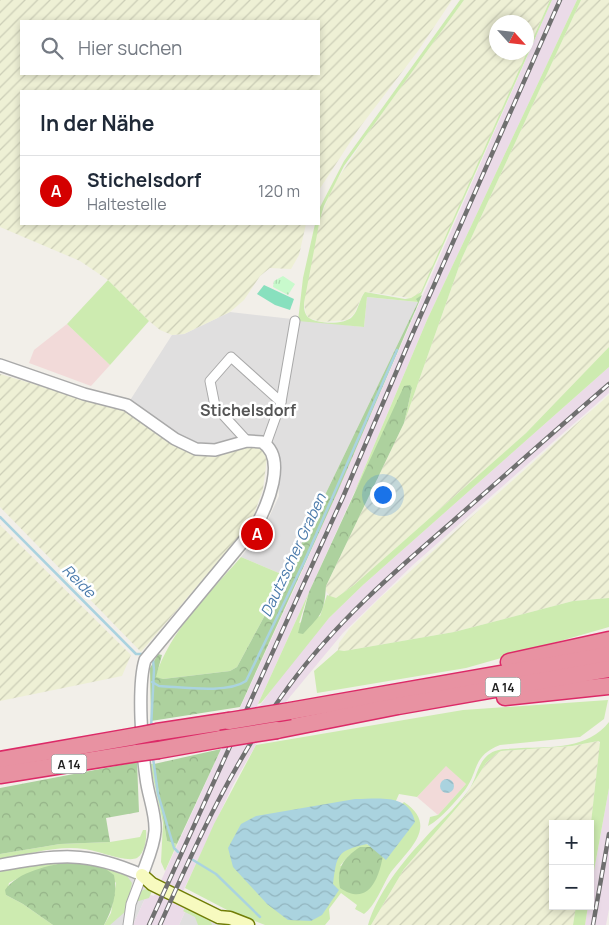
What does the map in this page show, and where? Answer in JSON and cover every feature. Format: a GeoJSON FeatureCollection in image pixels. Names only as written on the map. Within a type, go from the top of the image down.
{"type":"FeatureCollection","features":[{"type":"Feature","properties":{"kind":"highway"},"geometry":{"type":"LineString","coordinates":[[441,684],[485,668],[538,654],[609,640]]}},
{"type":"Feature","properties":{"kind":"highway","name":"A 14"},"geometry":{"type":"LineString","coordinates":[[0,760],[609,655]]}},
{"type":"Feature","properties":{"kind":"highway","name":"A 14"},"geometry":{"type":"LineString","coordinates":[[0,775],[277,730],[398,706],[609,669]]}},
{"type":"Feature","properties":{"kind":"highway"},"geometry":{"type":"LineString","coordinates":[[398,706],[609,686]]}},
{"type":"Feature","properties":{"kind":"main road"},"geometry":{"type":"LineString","coordinates":[[142,875],[155,877],[185,891],[221,910],[231,921],[248,925]]}},
{"type":"Feature","properties":{"kind":"street"},"geometry":{"type":"LineString","coordinates":[[266,444],[281,402],[295,321]]}},
{"type":"Feature","properties":{"kind":"street"},"geometry":{"type":"LineString","coordinates":[[247,441],[215,406],[210,381],[231,357],[281,402]]}},
{"type":"Feature","properties":{"kind":"street"},"geometry":{"type":"LineString","coordinates":[[0,364],[84,394],[127,406],[175,439],[196,449],[215,450],[247,441],[257,441],[266,444],[271,451],[273,459],[274,473],[267,506],[256,526],[145,660],[142,668],[144,761],[155,831],[152,847],[131,904],[128,925]]}},
{"type":"Feature","properties":{"kind":"street"},"geometry":{"type":"LineString","coordinates":[[0,865],[49,856],[78,856],[103,860],[142,875]]}},
{"type":"Feature","properties":{"kind":"shaded area"},"geometry":{"type":"Polygon","coordinates":[[[552,0],[577,0],[427,320],[354,493],[253,715],[293,660],[329,618],[363,585],[609,367],[609,393],[414,564],[343,633],[289,698],[256,745],[234,783],[179,900],[188,905],[179,925],[133,925],[147,894],[154,896],[297,583],[526,60],[534,60],[534,41],[552,0]]]}},
{"type":"Feature","properties":{"kind":"shaded area"},"geometry":{"type":"Polygon","coordinates":[[[367,297],[418,302],[286,576],[241,557],[265,526],[279,496],[277,461],[273,446],[247,441],[196,449],[127,405],[172,335],[184,334],[230,312],[364,327],[367,297]]]}},
{"type":"Feature","properties":{"kind":"shaded area"},"geometry":{"type":"Polygon","coordinates":[[[67,324],[110,365],[91,386],[29,363],[34,350],[67,324]]]}},
{"type":"Feature","properties":{"kind":"shaded area"},"geometry":{"type":"Polygon","coordinates":[[[446,765],[466,784],[438,815],[417,797],[446,765]]]}},
{"type":"Feature","properties":{"kind":"shaded area"},"geometry":{"type":"Polygon","coordinates":[[[609,788],[609,909],[606,925],[585,925],[587,910],[594,910],[594,871],[609,788]]]}},
{"type":"Feature","properties":{"kind":"shaded area"},"geometry":{"type":"Polygon","coordinates":[[[127,876],[231,925],[179,925],[188,905],[153,889],[147,894],[133,925],[108,925],[124,907],[127,876]]]}},
{"type":"Feature","properties":{"kind":"green space"},"geometry":{"type":"Polygon","coordinates":[[[0,0],[452,0],[418,51],[360,127],[320,188],[320,90],[20,90],[20,225],[306,225],[299,255],[291,269],[270,268],[260,276],[244,300],[230,312],[184,334],[172,335],[160,330],[108,280],[80,261],[0,227],[0,0]]]}},
{"type":"Feature","properties":{"kind":"green space"},"geometry":{"type":"Polygon","coordinates":[[[460,0],[464,0],[344,166],[324,206],[320,220],[320,207],[344,161],[460,0]]]}},
{"type":"Feature","properties":{"kind":"green space"},"geometry":{"type":"Polygon","coordinates":[[[464,0],[550,0],[534,36],[534,15],[489,15],[489,60],[524,60],[424,287],[417,295],[411,298],[368,292],[363,294],[354,314],[347,320],[322,322],[309,318],[306,314],[304,303],[309,267],[320,219],[333,186],[372,127],[464,0]]]}},
{"type":"Feature","properties":{"kind":"green space"},"geometry":{"type":"Polygon","coordinates":[[[550,0],[552,0],[534,41],[534,36],[550,0]]]}},
{"type":"Feature","properties":{"kind":"green space"},"geometry":{"type":"Polygon","coordinates":[[[577,0],[581,0],[462,258],[404,423],[412,388],[354,493],[427,320],[577,0]]]}},
{"type":"Feature","properties":{"kind":"green space"},"geometry":{"type":"Polygon","coordinates":[[[581,0],[609,0],[609,347],[526,433],[354,585],[336,598],[331,598],[326,591],[326,586],[404,423],[462,258],[581,0]]]}},
{"type":"Feature","properties":{"kind":"green space"},"geometry":{"type":"Polygon","coordinates":[[[523,60],[525,60],[418,302],[367,297],[364,327],[298,321],[303,278],[315,225],[319,225],[304,303],[305,313],[309,318],[318,322],[331,323],[348,320],[358,308],[365,292],[405,299],[421,292],[523,60]]]}},
{"type":"Feature","properties":{"kind":"green space"},"geometry":{"type":"Polygon","coordinates":[[[283,276],[295,284],[288,295],[273,287],[274,281],[283,276]]]}},
{"type":"Feature","properties":{"kind":"green space"},"geometry":{"type":"Polygon","coordinates":[[[108,280],[149,321],[110,365],[67,324],[108,280]]]}},
{"type":"Feature","properties":{"kind":"green space"},"geometry":{"type":"Polygon","coordinates":[[[264,285],[294,299],[290,310],[275,305],[257,294],[264,285]]]}},
{"type":"Feature","properties":{"kind":"green space"},"geometry":{"type":"Polygon","coordinates":[[[422,295],[337,493],[240,707],[151,721],[150,668],[158,654],[162,655],[156,677],[163,679],[230,671],[237,667],[286,576],[418,302],[416,299],[422,295]]]}},
{"type":"Feature","properties":{"kind":"green space"},"geometry":{"type":"Polygon","coordinates":[[[609,347],[609,367],[363,585],[329,618],[261,703],[258,704],[309,592],[299,623],[320,616],[327,595],[336,598],[354,585],[526,433],[609,347]]]}},
{"type":"Feature","properties":{"kind":"green space"},"geometry":{"type":"Polygon","coordinates":[[[0,374],[125,411],[168,441],[207,456],[255,446],[264,451],[267,458],[263,489],[251,523],[141,652],[0,507],[0,374]]]}},
{"type":"Feature","properties":{"kind":"green space"},"geometry":{"type":"Polygon","coordinates":[[[410,385],[412,388],[404,423],[326,586],[321,613],[303,634],[298,633],[309,592],[404,386],[410,385]]]}},
{"type":"Feature","properties":{"kind":"green space"},"geometry":{"type":"Polygon","coordinates":[[[609,395],[609,598],[573,601],[454,632],[344,651],[338,650],[339,643],[350,628],[380,598],[609,395]]]}},
{"type":"Feature","properties":{"kind":"green space"},"geometry":{"type":"Polygon","coordinates":[[[0,525],[131,655],[122,676],[0,701],[0,525]]]}},
{"type":"Feature","properties":{"kind":"green space"},"geometry":{"type":"Polygon","coordinates":[[[241,557],[286,576],[237,667],[230,671],[163,679],[155,678],[170,644],[180,628],[241,557]]]}},
{"type":"Feature","properties":{"kind":"green space"},"geometry":{"type":"Polygon","coordinates":[[[609,598],[609,627],[466,668],[317,693],[314,671],[338,650],[344,651],[454,632],[573,601],[609,598]]]}},
{"type":"Feature","properties":{"kind":"green space"},"geometry":{"type":"Polygon","coordinates":[[[608,700],[604,719],[580,737],[500,745],[491,749],[480,759],[465,790],[453,805],[428,826],[430,817],[438,815],[466,784],[446,766],[417,797],[399,794],[395,803],[257,819],[332,875],[340,854],[351,845],[358,843],[373,847],[354,852],[340,866],[383,855],[402,804],[404,802],[415,811],[420,821],[417,839],[389,875],[375,901],[364,914],[355,909],[357,905],[341,893],[329,909],[330,919],[325,925],[265,925],[229,911],[185,888],[214,824],[256,745],[463,710],[608,700]]]}},
{"type":"Feature","properties":{"kind":"green space"},"geometry":{"type":"Polygon","coordinates":[[[609,722],[609,788],[594,871],[594,820],[591,820],[600,742],[572,746],[501,751],[486,763],[460,804],[404,869],[371,925],[368,925],[377,902],[391,879],[429,833],[463,798],[471,786],[481,763],[489,754],[501,749],[569,745],[580,742],[600,731],[609,722]]]}},
{"type":"Feature","properties":{"kind":"green space"},"geometry":{"type":"Polygon","coordinates":[[[598,741],[600,744],[591,820],[549,820],[549,910],[575,910],[573,925],[371,925],[404,869],[460,804],[486,763],[496,754],[501,751],[573,746],[598,741]]]}},
{"type":"Feature","properties":{"kind":"green space"},"geometry":{"type":"Polygon","coordinates":[[[221,749],[177,844],[167,841],[154,764],[221,749]]]}},
{"type":"Feature","properties":{"kind":"green space"},"geometry":{"type":"Polygon","coordinates":[[[137,762],[139,812],[106,818],[110,842],[60,844],[0,854],[0,788],[137,762]]]}},
{"type":"Feature","properties":{"kind":"green space"},"geometry":{"type":"Polygon","coordinates":[[[150,764],[154,764],[167,841],[177,844],[165,871],[161,862],[163,823],[150,764]]]}},
{"type":"Feature","properties":{"kind":"green space"},"geometry":{"type":"Polygon","coordinates":[[[143,830],[146,830],[146,841],[144,849],[137,858],[126,859],[90,850],[63,848],[0,859],[0,854],[60,844],[110,842],[140,837],[143,830]]]}},
{"type":"Feature","properties":{"kind":"green space"},"geometry":{"type":"Polygon","coordinates":[[[360,847],[373,847],[383,855],[379,873],[370,888],[358,894],[350,893],[340,888],[340,870],[349,855],[360,847]]]}},
{"type":"Feature","properties":{"kind":"green space"},"geometry":{"type":"Polygon","coordinates":[[[71,861],[39,870],[9,883],[6,895],[23,904],[53,925],[0,925],[0,870],[38,863],[71,861]]]}},
{"type":"Feature","properties":{"kind":"green space"},"geometry":{"type":"Polygon","coordinates":[[[71,861],[103,867],[114,875],[114,901],[104,925],[53,925],[23,904],[6,895],[5,890],[18,878],[44,867],[71,861]]]}},
{"type":"Feature","properties":{"kind":"green space"},"geometry":{"type":"Polygon","coordinates":[[[103,867],[127,876],[132,883],[126,911],[110,925],[104,925],[111,913],[116,883],[103,867]]]}},
{"type":"Feature","properties":{"kind":"green space"},"geometry":{"type":"Polygon","coordinates":[[[149,888],[153,889],[149,898],[135,902],[140,891],[149,888]]]}},
{"type":"Feature","properties":{"kind":"green space"},"geometry":{"type":"Polygon","coordinates":[[[188,905],[208,915],[212,925],[198,925],[195,917],[183,911],[188,905]]]}},
{"type":"Feature","properties":{"kind":"green space"},"geometry":{"type":"Polygon","coordinates":[[[575,910],[587,910],[585,925],[573,925],[575,910]]]}},
{"type":"Feature","properties":{"kind":"water"},"geometry":{"type":"Polygon","coordinates":[[[447,779],[452,781],[454,786],[452,791],[447,793],[442,791],[440,786],[442,781],[447,779]]]}},
{"type":"Feature","properties":{"kind":"water"},"geometry":{"type":"Polygon","coordinates":[[[355,799],[383,799],[400,802],[412,813],[415,822],[386,860],[367,844],[349,849],[340,856],[337,860],[333,884],[339,890],[322,915],[311,921],[288,920],[267,904],[233,867],[228,848],[241,824],[256,816],[355,799]]]}},
{"type":"Feature","properties":{"kind":"waterway","name":"Dautzscher Graben"},"geometry":{"type":"LineString","coordinates":[[152,682],[159,686],[216,689],[238,685],[246,681],[304,562],[397,350]]}},
{"type":"Feature","properties":{"kind":"waterway","name":"Reide"},"geometry":{"type":"LineString","coordinates":[[0,517],[136,654],[144,654]]}},
{"type":"Feature","properties":{"kind":"waterway","name":"Reide"},"geometry":{"type":"LineString","coordinates":[[151,728],[153,660]]}},
{"type":"Feature","properties":{"kind":"waterway","name":"Reide"},"geometry":{"type":"LineString","coordinates":[[153,758],[158,794],[174,848],[178,852]]}},
{"type":"Feature","properties":{"kind":"waterway","name":"Reide"},"geometry":{"type":"LineString","coordinates":[[193,860],[216,874],[260,917]]}},
{"type":"Feature","properties":{"kind":"railway"},"geometry":{"type":"LineString","coordinates":[[149,925],[343,497],[412,335],[560,0]]}},
{"type":"Feature","properties":{"kind":"railway"},"geometry":{"type":"LineString","coordinates":[[160,925],[188,863],[234,772],[269,714],[307,663],[387,579],[609,384]]}},
{"type":"Feature","properties":{"kind":"railway"},"geometry":{"type":"LineString","coordinates":[[593,925],[609,834]]}},
{"type":"Feature","properties":{"kind":"place","name":"Stichelsdorf"},"geometry":{"type":"Point","coordinates":[257,534]}},
{"type":"Feature","properties":{"kind":"district","name":"Stichelsdorf"},"geometry":{"type":"Point","coordinates":[248,410]}}]}
